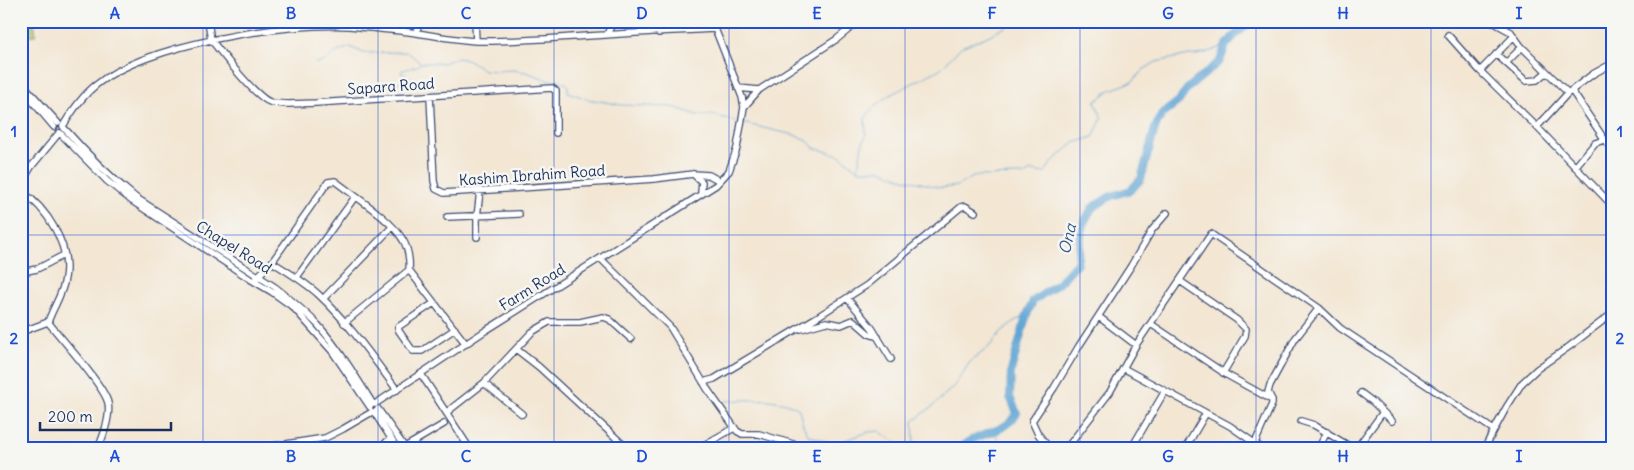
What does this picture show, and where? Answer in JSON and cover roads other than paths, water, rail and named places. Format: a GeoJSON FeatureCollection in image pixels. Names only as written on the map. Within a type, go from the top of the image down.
{"type":"FeatureCollection","features":[{"type":"Feature","properties":{"kind":"street"},"geometry":{"type":"LineString","coordinates":[[208,21],[211,40]]}},
{"type":"Feature","properties":{"kind":"street"},"geometry":{"type":"LineString","coordinates":[[393,21],[404,29]]}},
{"type":"Feature","properties":{"kind":"street"},"geometry":{"type":"LineString","coordinates":[[475,21],[476,41]]}},
{"type":"Feature","properties":{"kind":"street"},"geometry":{"type":"LineString","coordinates":[[607,34],[611,26],[617,21],[622,21]]}},
{"type":"Feature","properties":{"kind":"street"},"geometry":{"type":"LineString","coordinates":[[648,21],[661,22],[659,33]]}},
{"type":"Feature","properties":{"kind":"street"},"geometry":{"type":"LineString","coordinates":[[712,21],[742,97],[744,107],[737,148],[732,163]]}},
{"type":"Feature","properties":{"kind":"street"},"geometry":{"type":"LineString","coordinates":[[744,107],[759,90],[829,45],[860,21]]}},
{"type":"Feature","properties":{"kind":"street"},"geometry":{"type":"LineString","coordinates":[[1491,21],[1514,36],[1522,47],[1570,92],[1613,152]]}},
{"type":"Feature","properties":{"kind":"street"},"geometry":{"type":"LineString","coordinates":[[404,29],[410,23],[417,27],[418,33]]}},
{"type":"Feature","properties":{"kind":"street"},"geometry":{"type":"LineString","coordinates":[[21,184],[59,128],[89,91],[114,73],[152,57],[211,40],[279,30],[328,26],[404,29],[418,33],[476,41],[715,30]]}},
{"type":"Feature","properties":{"kind":"street"},"geometry":{"type":"LineString","coordinates":[[1448,35],[1480,71],[1612,203]]}},
{"type":"Feature","properties":{"kind":"street"},"geometry":{"type":"LineString","coordinates":[[1480,71],[1514,36]]}},
{"type":"Feature","properties":{"kind":"street","name":"Sapara Road"},"geometry":{"type":"LineString","coordinates":[[211,40],[257,93],[269,102],[279,104],[307,103],[555,88],[556,132]]}},
{"type":"Feature","properties":{"kind":"street"},"geometry":{"type":"LineString","coordinates":[[1506,63],[1522,47]]}},
{"type":"Feature","properties":{"kind":"street"},"geometry":{"type":"LineString","coordinates":[[1496,54],[1526,81],[1537,80],[1544,74],[1549,74]]}},
{"type":"Feature","properties":{"kind":"street"},"geometry":{"type":"LineString","coordinates":[[1537,127],[1570,92],[1593,74],[1613,63]]}},
{"type":"Feature","properties":{"kind":"street","name":"Chapel Road"},"geometry":{"type":"LineString","coordinates":[[21,82],[59,128]]}},
{"type":"Feature","properties":{"kind":"street","name":"Chapel Road"},"geometry":{"type":"LineString","coordinates":[[21,88],[107,181],[132,201],[256,279],[293,307],[313,328],[374,408]]}},
{"type":"Feature","properties":{"kind":"street"},"geometry":{"type":"LineString","coordinates":[[738,88],[759,90]]}},
{"type":"Feature","properties":{"kind":"street","name":"Kashim Ibrahim Road"},"geometry":{"type":"LineString","coordinates":[[430,96],[434,180],[436,188],[444,193],[654,179],[693,174],[709,175],[718,180]]}},
{"type":"Feature","properties":{"kind":"street"},"geometry":{"type":"LineString","coordinates":[[742,97],[753,96]]}},
{"type":"Feature","properties":{"kind":"street"},"geometry":{"type":"LineString","coordinates":[[1575,168],[1595,143],[1604,140]]}},
{"type":"Feature","properties":{"kind":"street","name":"Farm Road"},"geometry":{"type":"LineString","coordinates":[[374,408],[397,390],[466,344],[692,200],[718,180],[732,163]]}},
{"type":"Feature","properties":{"kind":"street","name":"Farm Road"},"geometry":{"type":"LineString","coordinates":[[692,200],[701,196],[719,182],[729,171],[732,163]]}},
{"type":"Feature","properties":{"kind":"street"},"geometry":{"type":"LineString","coordinates":[[693,174],[702,182],[701,192]]}},
{"type":"Feature","properties":{"kind":"street"},"geometry":{"type":"LineString","coordinates":[[256,279],[272,262],[328,182],[335,181],[392,227],[403,240],[410,263],[409,270],[344,323]]}},
{"type":"Feature","properties":{"kind":"street"},"geometry":{"type":"LineString","coordinates":[[21,191],[39,206],[49,218],[59,237],[64,255],[66,277],[61,295],[48,322],[21,332]]}},
{"type":"Feature","properties":{"kind":"street"},"geometry":{"type":"LineString","coordinates":[[477,237],[480,191]]}},
{"type":"Feature","properties":{"kind":"street"},"geometry":{"type":"LineString","coordinates":[[297,277],[355,197]]}},
{"type":"Feature","properties":{"kind":"street"},"geometry":{"type":"LineString","coordinates":[[703,382],[714,379],[867,285],[943,224],[958,209],[965,206],[975,212]]}},
{"type":"Feature","properties":{"kind":"street"},"geometry":{"type":"LineString","coordinates":[[1050,449],[1038,434],[1032,421],[1152,230],[1167,213]]}},
{"type":"Feature","properties":{"kind":"street"},"geometry":{"type":"LineString","coordinates":[[446,217],[519,214]]}},
{"type":"Feature","properties":{"kind":"street"},"geometry":{"type":"LineString","coordinates":[[323,299],[392,227]]}},
{"type":"Feature","properties":{"kind":"street"},"geometry":{"type":"LineString","coordinates":[[1066,449],[1110,392],[1136,345],[1210,235],[1213,234],[1272,278],[1319,308],[1340,328],[1494,430]]}},
{"type":"Feature","properties":{"kind":"street"},"geometry":{"type":"LineString","coordinates":[[21,272],[37,269],[64,255]]}},
{"type":"Feature","properties":{"kind":"street"},"geometry":{"type":"LineString","coordinates":[[601,259],[670,327],[703,382],[734,428],[742,434],[759,434],[810,449]]}},
{"type":"Feature","properties":{"kind":"street"},"geometry":{"type":"LineString","coordinates":[[272,262],[297,277],[323,299],[397,390]]}},
{"type":"Feature","properties":{"kind":"street"},"geometry":{"type":"LineString","coordinates":[[409,270],[466,344]]}},
{"type":"Feature","properties":{"kind":"street"},"geometry":{"type":"LineString","coordinates":[[1180,282],[1237,320],[1246,329],[1245,336],[1223,373]]}},
{"type":"Feature","properties":{"kind":"street"},"geometry":{"type":"LineString","coordinates":[[847,298],[878,337],[892,359]]}},
{"type":"Feature","properties":{"kind":"street"},"geometry":{"type":"LineString","coordinates":[[434,303],[398,327],[413,350],[422,351],[455,329]]}},
{"type":"Feature","properties":{"kind":"street"},"geometry":{"type":"LineString","coordinates":[[1254,443],[1265,422],[1272,400],[1268,392],[1270,386],[1296,339],[1319,308]]}},
{"type":"Feature","properties":{"kind":"street"},"geometry":{"type":"LineString","coordinates":[[1484,449],[1522,383],[1537,369],[1611,316]]}},
{"type":"Feature","properties":{"kind":"street"},"geometry":{"type":"LineString","coordinates":[[447,412],[484,382],[532,332],[549,322],[580,322],[603,317],[609,319],[631,339]]}},
{"type":"Feature","properties":{"kind":"street"},"geometry":{"type":"LineString","coordinates":[[1098,317],[1136,345]]}},
{"type":"Feature","properties":{"kind":"street"},"geometry":{"type":"LineString","coordinates":[[794,330],[826,322],[841,325],[853,320],[869,334],[878,337]]}},
{"type":"Feature","properties":{"kind":"street"},"geometry":{"type":"LineString","coordinates":[[48,322],[100,387],[108,401],[109,412],[98,449]]}},
{"type":"Feature","properties":{"kind":"street"},"geometry":{"type":"LineString","coordinates":[[1151,324],[1223,373],[1272,400]]}},
{"type":"Feature","properties":{"kind":"street"},"geometry":{"type":"LineString","coordinates":[[516,349],[539,367],[628,449]]}},
{"type":"Feature","properties":{"kind":"street"},"geometry":{"type":"LineString","coordinates":[[1123,368],[1230,426],[1263,449]]}},
{"type":"Feature","properties":{"kind":"street"},"geometry":{"type":"LineString","coordinates":[[421,374],[470,449]]}},
{"type":"Feature","properties":{"kind":"street"},"geometry":{"type":"LineString","coordinates":[[484,382],[522,414]]}},
{"type":"Feature","properties":{"kind":"street"},"geometry":{"type":"LineString","coordinates":[[1131,449],[1165,391]]}},
{"type":"Feature","properties":{"kind":"street"},"geometry":{"type":"LineString","coordinates":[[1361,392],[1392,421]]}},
{"type":"Feature","properties":{"kind":"street"},"geometry":{"type":"LineString","coordinates":[[267,449],[273,446],[325,438],[343,429],[374,408]]}},
{"type":"Feature","properties":{"kind":"street"},"geometry":{"type":"LineString","coordinates":[[374,408],[398,449]]}},
{"type":"Feature","properties":{"kind":"street"},"geometry":{"type":"LineString","coordinates":[[374,408],[405,448],[444,424]]}},
{"type":"Feature","properties":{"kind":"street"},"geometry":{"type":"LineString","coordinates":[[1301,421],[1314,425],[1355,449],[1383,412]]}},
{"type":"Feature","properties":{"kind":"street"},"geometry":{"type":"LineString","coordinates":[[1185,449],[1206,413]]}},
{"type":"Feature","properties":{"kind":"street"},"geometry":{"type":"LineString","coordinates":[[697,449],[734,428]]}},
{"type":"Feature","properties":{"kind":"street"},"geometry":{"type":"LineString","coordinates":[[1318,449],[1327,432]]}},
{"type":"Feature","properties":{"kind":"street"},"geometry":{"type":"LineString","coordinates":[[378,449],[391,438]]}},
{"type":"Feature","properties":{"kind":"waterway"},"geometry":{"type":"LineString","coordinates":[[858,170],[862,145],[866,135],[865,118],[872,109],[888,96],[940,69],[961,47],[1017,21]]}},
{"type":"Feature","properties":{"kind":"waterway","name":"Ona"},"geometry":{"type":"LineString","coordinates":[[961,449],[972,439],[1005,426],[1017,413],[1010,397],[1011,371],[1026,317],[1033,301],[1059,283],[1077,263],[1083,224],[1092,208],[1111,196],[1131,190],[1141,179],[1155,128],[1162,114],[1179,101],[1187,89],[1220,61],[1226,45],[1252,21]]}},
{"type":"Feature","properties":{"kind":"waterway"},"geometry":{"type":"LineString","coordinates":[[742,123],[794,135],[807,140],[814,148],[839,155],[858,170],[880,170],[901,178],[941,188],[957,186],[975,176],[1024,175],[1031,171],[1044,173],[1053,161],[1074,143],[1093,137],[1102,118],[1095,102],[1110,90],[1132,82],[1143,70],[1156,62],[1203,54],[1226,45]]}},
{"type":"Feature","properties":{"kind":"waterway"},"geometry":{"type":"LineString","coordinates":[[315,63],[323,62],[336,53],[350,47],[364,53],[407,52],[421,63],[443,63],[457,58],[469,60],[484,70],[512,70],[526,72],[548,80],[560,80],[568,85],[568,92],[587,99],[621,105],[673,107],[697,115],[713,115],[739,122]]}},
{"type":"Feature","properties":{"kind":"waterway"},"geometry":{"type":"LineString","coordinates":[[346,97],[349,91],[362,87],[378,88],[395,82],[411,83],[410,77],[401,73],[402,70],[418,66],[421,63]]}},
{"type":"Feature","properties":{"kind":"waterway"},"geometry":{"type":"LineString","coordinates":[[726,401],[773,400],[791,405],[799,409],[808,435],[831,443],[838,443],[868,432],[879,431],[903,448],[914,442],[913,421],[932,407],[954,386],[970,362],[989,347],[1001,332],[1016,320],[1026,317]]}},
{"type":"Feature","properties":{"kind":"waterway"},"geometry":{"type":"LineString","coordinates":[[995,432],[1003,449]]}}]}
